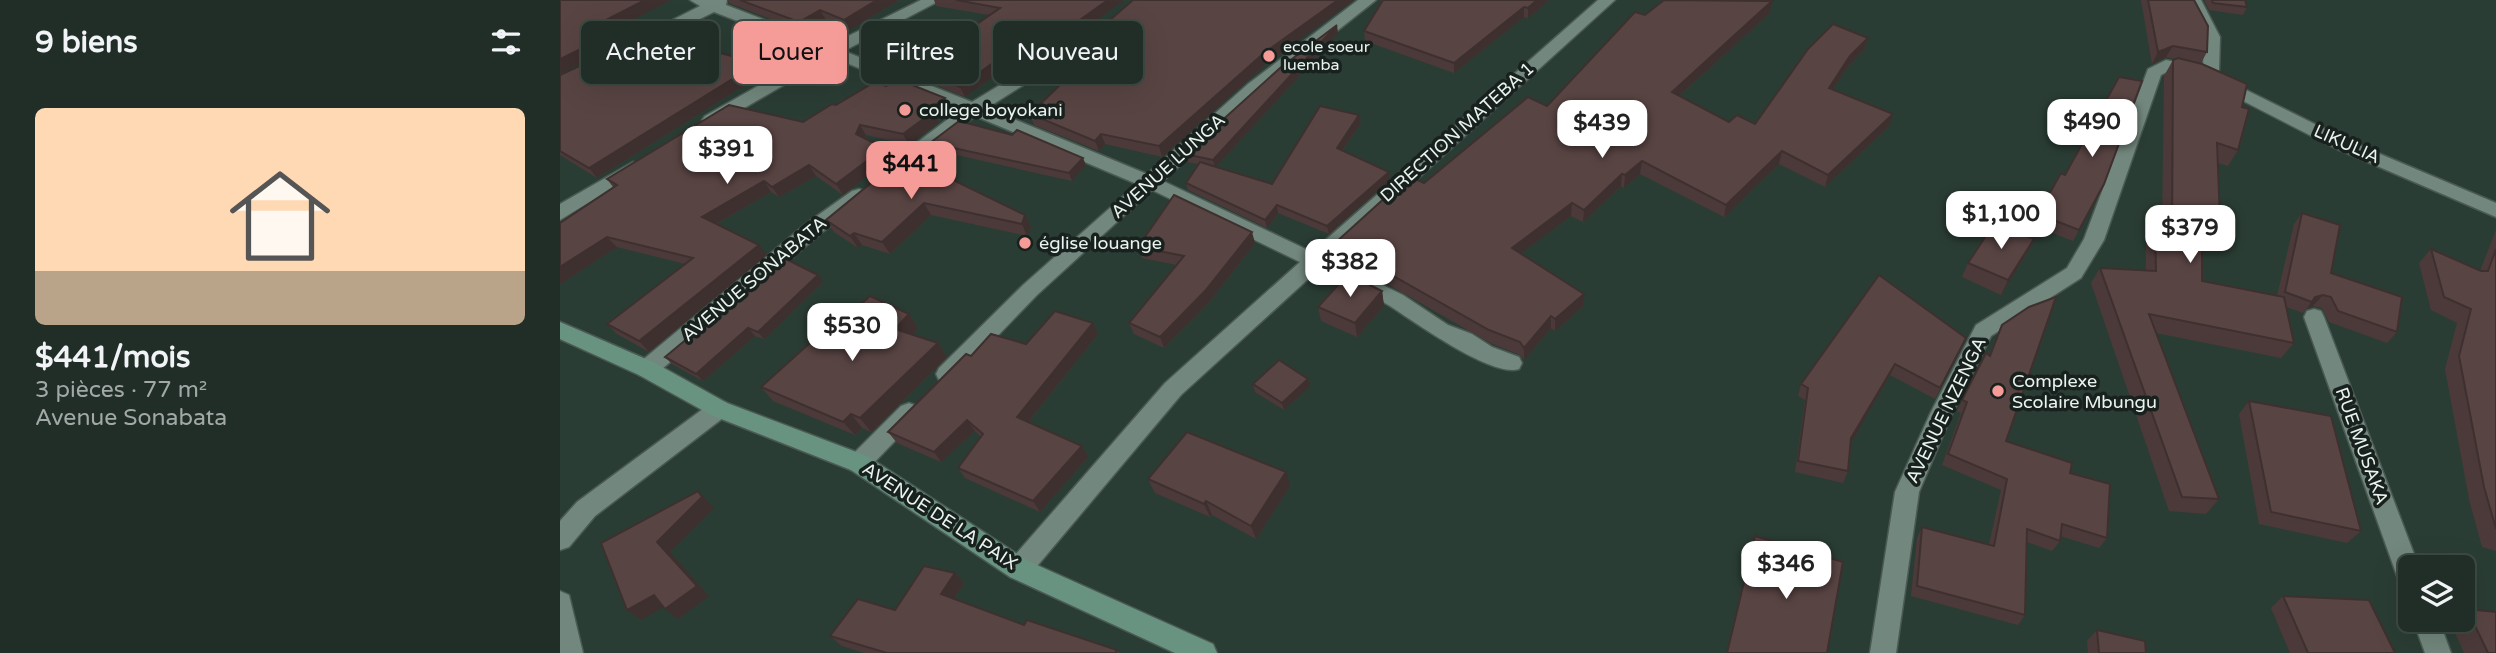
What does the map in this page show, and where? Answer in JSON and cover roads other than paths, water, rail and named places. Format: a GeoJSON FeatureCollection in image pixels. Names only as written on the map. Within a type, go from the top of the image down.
{"type":"FeatureCollection","features":[{"type":"Feature","properties":{"kind":"street"},"geometry":{"type":"LineString","coordinates":[[847,43],[933,0]]}},
{"type":"Feature","properties":{"kind":"street","name":"AVENUE LUNGA"},"geometry":{"type":"LineString","coordinates":[[859,463],[1030,290],[1274,70],[1368,0]]}},
{"type":"Feature","properties":{"kind":"street","name":"DIRECTION MATEBA 1"},"geometry":{"type":"LineString","coordinates":[[1019,569],[1172,389],[1607,0]]}},
{"type":"Feature","properties":{"kind":"street"},"geometry":{"type":"LineString","coordinates":[[2193,0],[2212,37],[2211,70],[2200,73]]}},
{"type":"Feature","properties":{"kind":"street"},"geometry":{"type":"LineString","coordinates":[[677,21],[712,2],[758,21]]}},
{"type":"Feature","properties":{"kind":"street"},"geometry":{"type":"LineString","coordinates":[[847,58],[1150,182],[1396,300],[1441,331],[1464,340],[1484,354],[1511,363]]}},
{"type":"Feature","properties":{"kind":"street","name":"AVENUE NZENGA"},"geometry":{"type":"LineString","coordinates":[[1882,653],[1907,492],[1941,415],[1983,331],[2074,273],[2094,240],[2154,72],[2166,65],[2200,73]]}},
{"type":"Feature","properties":{"kind":"street","name":"LIKULIA"},"geometry":{"type":"LineString","coordinates":[[2200,73],[2273,107],[2341,144],[2496,209]]}},
{"type":"Feature","properties":{"kind":"street"},"geometry":{"type":"LineString","coordinates":[[701,125],[773,84]]}},
{"type":"Feature","properties":{"kind":"street","name":"AVENUE SONABATA"},"geometry":{"type":"LineString","coordinates":[[647,369],[814,228],[972,110],[1013,84]]}},
{"type":"Feature","properties":{"kind":"street"},"geometry":{"type":"LineString","coordinates":[[560,212],[642,162]]}},
{"type":"Feature","properties":{"kind":"street","name":"RUE MUSAKA"},"geometry":{"type":"LineString","coordinates":[[2314,317],[2402,555]]}},
{"type":"Feature","properties":{"kind":"street","name":"AVENUE DE LA PAIX"},"geometry":{"type":"LineString","coordinates":[[560,330],[647,369],[719,409],[859,463],[1019,569],[1204,653]]}},
{"type":"Feature","properties":{"kind":"street"},"geometry":{"type":"LineString","coordinates":[[560,539],[586,509],[719,409]]}},
{"type":"Feature","properties":{"kind":"street"},"geometry":{"type":"LineString","coordinates":[[560,603],[570,653]]}},
{"type":"Feature","properties":{"kind":"street"},"geometry":{"type":"LineString","coordinates":[[2430,632],[2438,653]]}},
{"type":"Feature","properties":{"kind":"place","name":"ecole soeur luemba"},"geometry":{"type":"Point","coordinates":[1269,56]}},
{"type":"Feature","properties":{"kind":"place","name":"college boyokani"},"geometry":{"type":"Point","coordinates":[905,110]}},
{"type":"Feature","properties":{"kind":"place","name":"église louange"},"geometry":{"type":"Point","coordinates":[1025,243]}},
{"type":"Feature","properties":{"kind":"place","name":"Complexe Scolaire Mbungu"},"geometry":{"type":"Point","coordinates":[1998,391]}}]}
